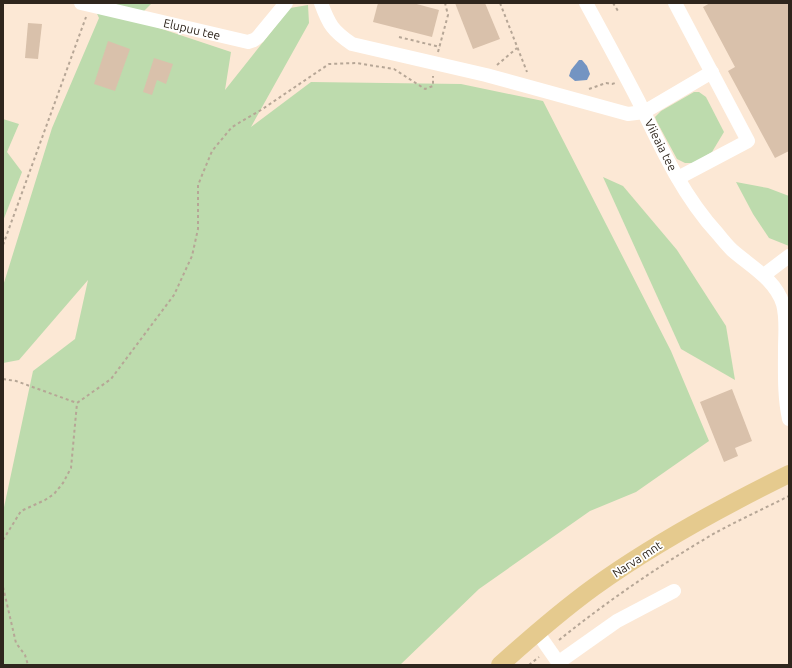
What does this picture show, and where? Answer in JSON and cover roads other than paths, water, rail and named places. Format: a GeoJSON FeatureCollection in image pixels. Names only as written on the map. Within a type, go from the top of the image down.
{"type":"FeatureCollection","features":[{"type":"Feature","properties":{"kind":"main road","name":"Narva mnt"},"geometry":{"type":"LineString","coordinates":[[500,665],[537,632],[594,587],[660,543],[789,474]]}},
{"type":"Feature","properties":{"kind":"street","name":"Elupuu tee"},"geometry":{"type":"LineString","coordinates":[[86,4],[248,42],[258,37],[286,3]]}},
{"type":"Feature","properties":{"kind":"street","name":"Viieaia tee"},"geometry":{"type":"LineString","coordinates":[[321,3],[328,21],[338,35],[352,44],[436,58],[486,75],[628,114],[644,112],[678,178],[709,224],[730,249],[764,275],[776,289],[786,320],[786,405],[789,419]]}},
{"type":"Feature","properties":{"kind":"street"},"geometry":{"type":"LineString","coordinates":[[586,3],[644,112],[712,72]]}},
{"type":"Feature","properties":{"kind":"street"},"geometry":{"type":"LineString","coordinates":[[675,3],[748,140],[678,178]]}},
{"type":"Feature","properties":{"kind":"street"},"geometry":{"type":"LineString","coordinates":[[764,275],[789,256]]}},
{"type":"Feature","properties":{"kind":"street"},"geometry":{"type":"LineString","coordinates":[[537,632],[559,664],[617,621],[674,591]]}},
{"type":"Feature","properties":{"kind":"water"},"geometry":{"type":"Polygon","coordinates":[[[579,60],[582,60],[587,66],[590,74],[587,80],[575,81],[569,76],[571,70],[579,60]]]}}]}
